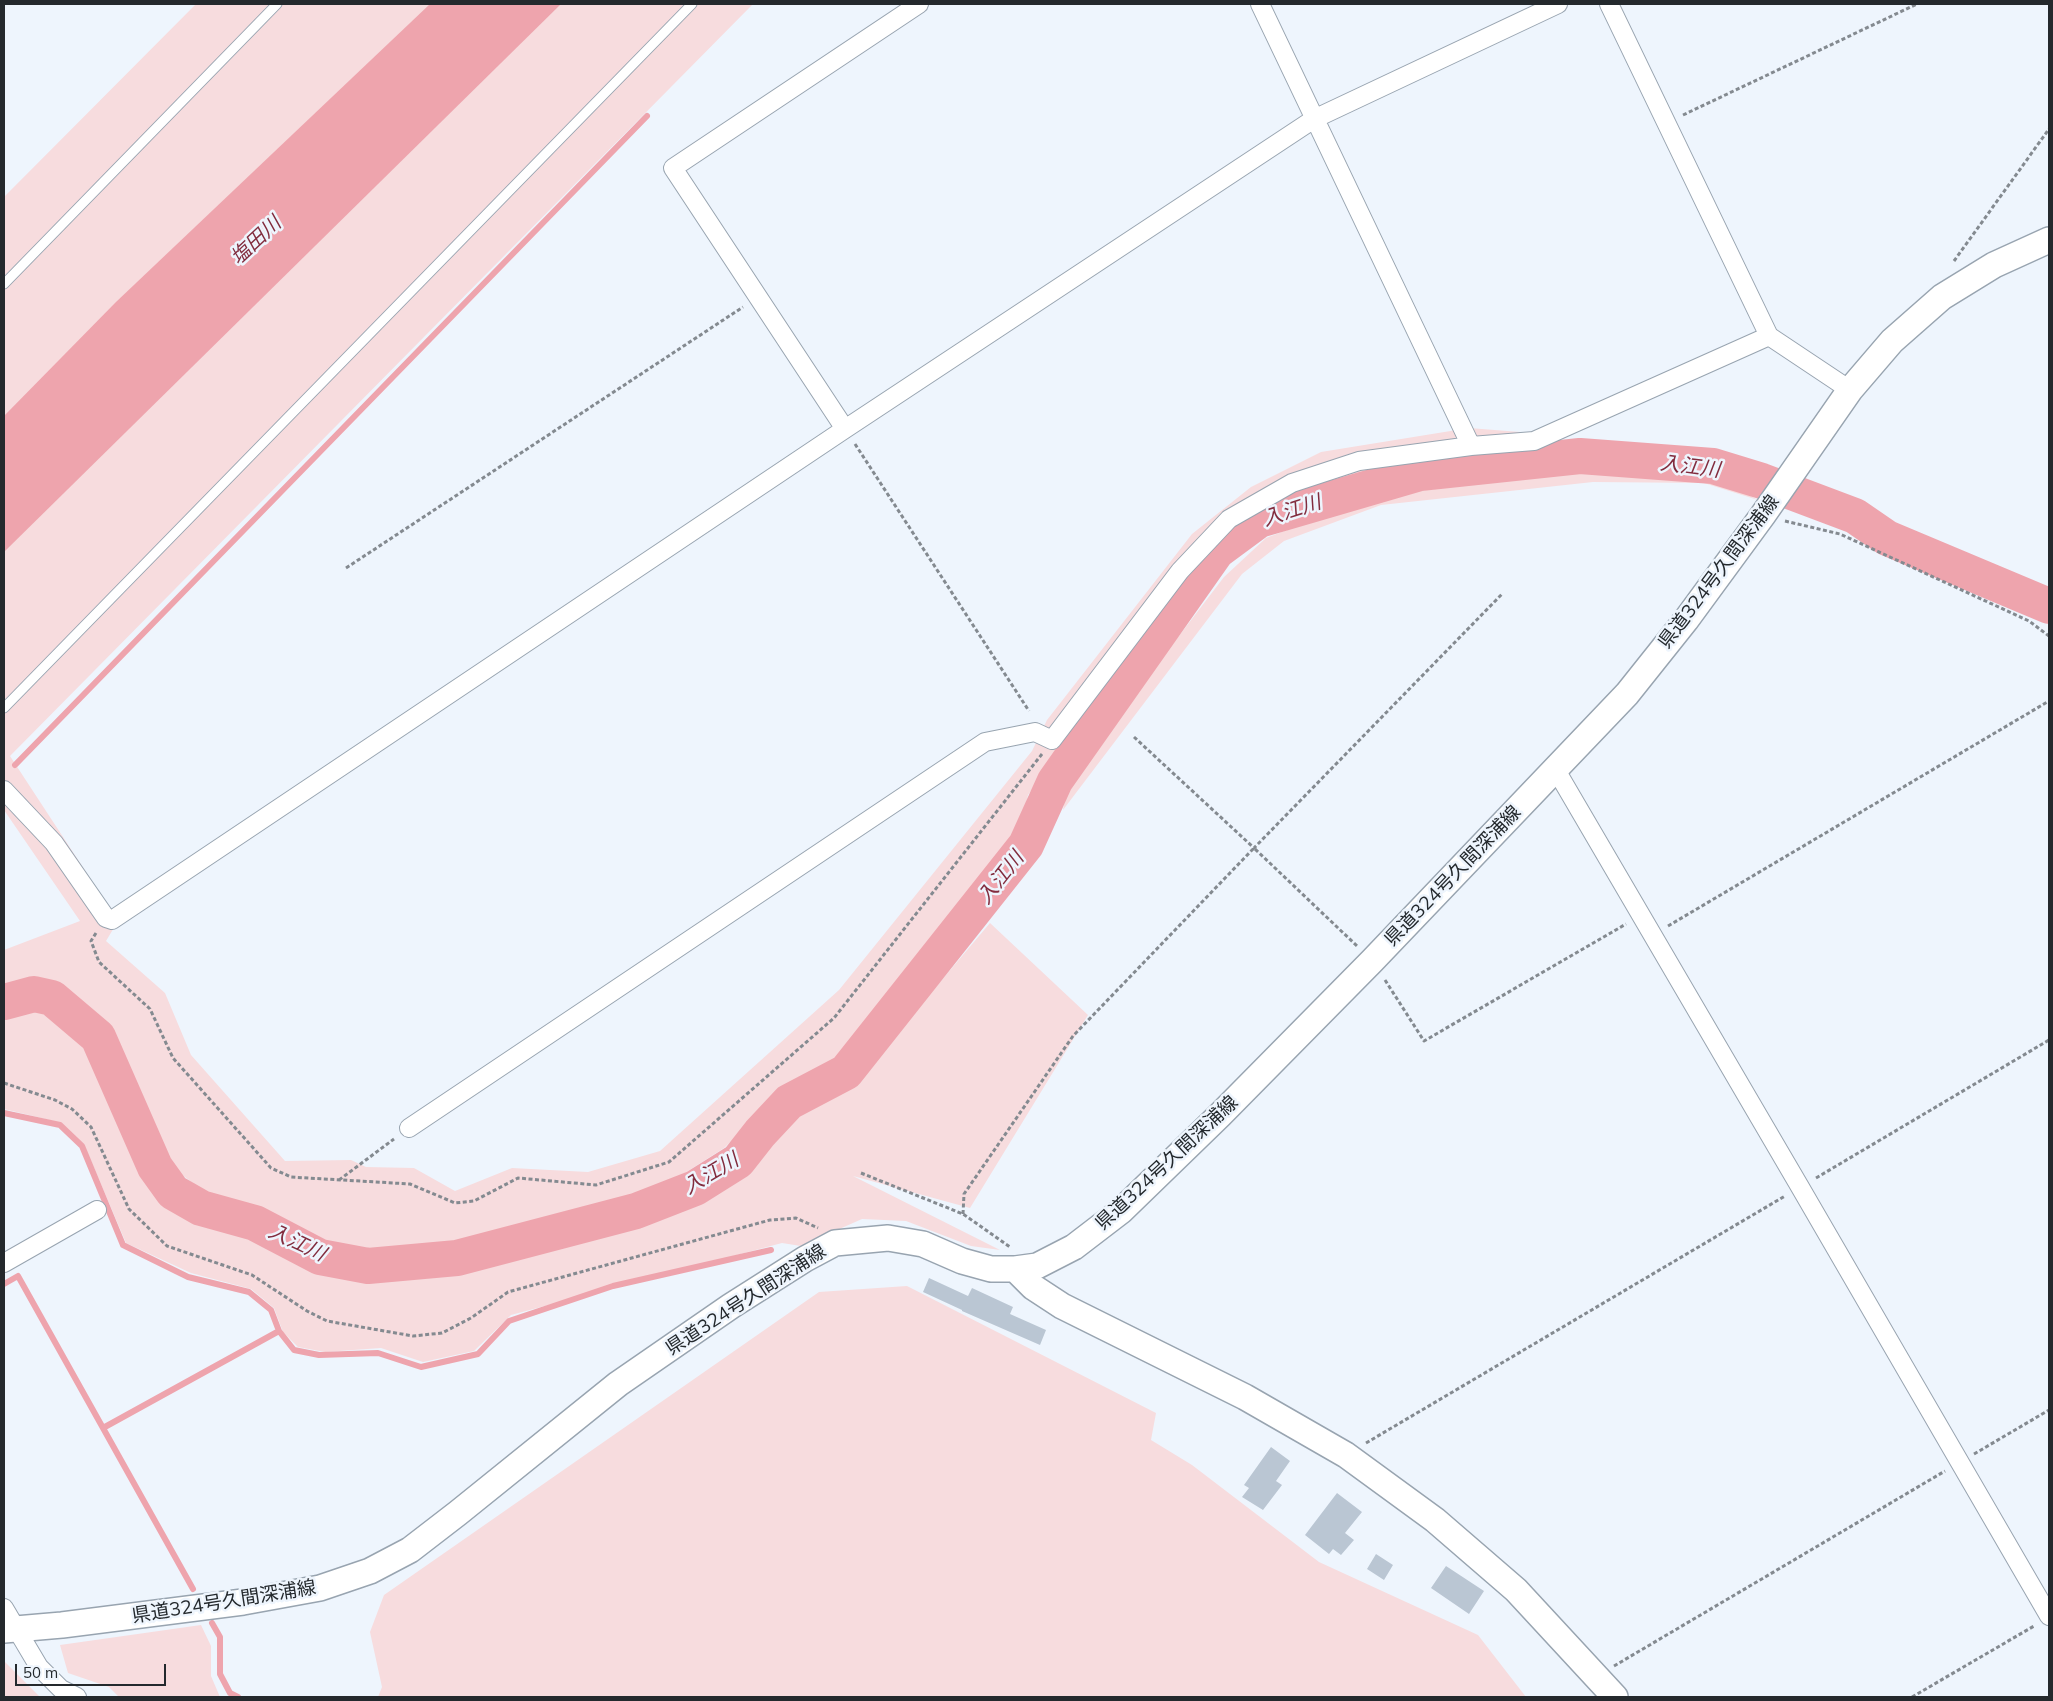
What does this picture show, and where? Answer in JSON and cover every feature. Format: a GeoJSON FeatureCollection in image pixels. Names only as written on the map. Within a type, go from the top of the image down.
{"type":"FeatureCollection","features":[{"type":"Feature","properties":{"kind":"main road","name":"県道324号久間深浦線"},"geometry":{"type":"LineString","coordinates":[[10,1630],[243,1602],[320,1588],[370,1571],[410,1550],[618,1384],[739,1301],[805,1259],[835,1243],[888,1238],[923,1244],[962,1261],[991,1268],[1026,1268],[1074,1248],[1121,1211],[1220,1114],[1372,961],[1627,694],[1686,620],[1763,516],[1850,390],[1892,341],[1942,297],[1994,265],[2049,240]]}},
{"type":"Feature","properties":{"kind":"main road"},"geometry":{"type":"LineString","coordinates":[[1026,1268],[1033,1287],[1062,1306],[1245,1397],[1346,1455],[1435,1520],[1516,1590],[1615,1697]]}},
{"type":"Feature","properties":{"kind":"street"},"geometry":{"type":"LineString","coordinates":[[845,429],[673,168],[919,4]]}},
{"type":"Feature","properties":{"kind":"street"},"geometry":{"type":"LineString","coordinates":[[1260,4],[1471,446]]}},
{"type":"Feature","properties":{"kind":"street"},"geometry":{"type":"LineString","coordinates":[[4,790],[54,843],[106,918],[112,920],[845,429],[1314,119],[1558,4]]}},
{"type":"Feature","properties":{"kind":"street"},"geometry":{"type":"LineString","coordinates":[[1609,4],[1769,336],[1850,390]]}},
{"type":"Feature","properties":{"kind":"street"},"geometry":{"type":"LineString","coordinates":[[409,1128],[985,742],[1035,732],[1052,740],[1180,571],[1229,519],[1292,483],[1359,461],[1471,446],[1534,441],[1769,336]]}},
{"type":"Feature","properties":{"kind":"street"},"geometry":{"type":"LineString","coordinates":[[1556,770],[1960,1463],[2045,1619]]}},
{"type":"Feature","properties":{"kind":"street"},"geometry":{"type":"LineString","coordinates":[[4,1263],[97,1210]]}},
{"type":"Feature","properties":{"kind":"street"},"geometry":{"type":"LineString","coordinates":[[4,1608],[10,1630],[39,1667],[61,1689],[77,1697]]}},
{"type":"Feature","properties":{"kind":"lane"},"geometry":{"type":"LineString","coordinates":[[4,284],[277,4]]}},
{"type":"Feature","properties":{"kind":"lane"},"geometry":{"type":"LineString","coordinates":[[4,708],[692,4]]}},
{"type":"Feature","properties":{"kind":"path"},"geometry":{"type":"LineString","coordinates":[[1666,123],[1917,4]]}},
{"type":"Feature","properties":{"kind":"path"},"geometry":{"type":"LineString","coordinates":[[1942,297],[1949,268],[2049,129]]}},
{"type":"Feature","properties":{"kind":"path"},"geometry":{"type":"LineString","coordinates":[[346,568],[759,298]]}},
{"type":"Feature","properties":{"kind":"path"},"geometry":{"type":"LineString","coordinates":[[845,429],[1029,711]]}},
{"type":"Feature","properties":{"kind":"path"},"geometry":{"type":"LineString","coordinates":[[1763,516],[1840,534],[2029,621],[2049,636]]}},
{"type":"Feature","properties":{"kind":"path"},"geometry":{"type":"LineString","coordinates":[[963,1214],[964,1194],[1073,1036],[1503,593]]}},
{"type":"Feature","properties":{"kind":"path"},"geometry":{"type":"LineString","coordinates":[[1652,935],[2049,701]]}},
{"type":"Feature","properties":{"kind":"path"},"geometry":{"type":"LineString","coordinates":[[1134,737],[1372,961],[1424,1041],[1640,915]]}},
{"type":"Feature","properties":{"kind":"path"},"geometry":{"type":"LineString","coordinates":[[106,918],[91,941],[99,962],[150,1009],[173,1058],[271,1168],[291,1177],[410,1184],[455,1203],[474,1201],[518,1178],[596,1185],[669,1162],[834,1018],[1052,740]]}},
{"type":"Feature","properties":{"kind":"path"},"geometry":{"type":"LineString","coordinates":[[1346,1455],[2049,1040]]}},
{"type":"Feature","properties":{"kind":"path"},"geometry":{"type":"LineString","coordinates":[[4,1083],[72,1108],[91,1127],[128,1209],[167,1246],[252,1274],[307,1311],[327,1321],[413,1336],[442,1334],[471,1318],[508,1292],[770,1220],[796,1218],[823,1230],[835,1243]]}},
{"type":"Feature","properties":{"kind":"path"},"geometry":{"type":"LineString","coordinates":[[338,1180],[409,1128]]}},
{"type":"Feature","properties":{"kind":"path"},"geometry":{"type":"LineString","coordinates":[[861,1173],[963,1214],[1026,1268]]}},
{"type":"Feature","properties":{"kind":"path"},"geometry":{"type":"LineString","coordinates":[[1596,1677],[2049,1410]]}},
{"type":"Feature","properties":{"kind":"path"},"geometry":{"type":"LineString","coordinates":[[1912,1697],[2045,1619]]}},
{"type":"Feature","properties":{"kind":"shaded area"},"geometry":{"type":"Polygon","coordinates":[[[196,4],[490,4],[4,465],[4,197],[196,4]]]}},
{"type":"Feature","properties":{"kind":"shaded area"},"geometry":{"type":"Polygon","coordinates":[[[535,4],[753,4],[10,756],[118,921],[106,941],[165,993],[191,1055],[285,1161],[351,1160],[366,1167],[414,1168],[455,1191],[512,1168],[588,1172],[660,1151],[839,990],[1032,751],[1047,720],[1192,534],[1251,487],[1321,452],[1469,428],[1533,433],[1550,445],[1371,470],[1258,514],[1214,548],[1028,795],[1016,848],[889,1013],[825,1078],[786,1089],[724,1148],[669,1183],[598,1209],[437,1251],[336,1247],[266,1214],[206,1193],[173,1168],[99,1023],[38,982],[4,991],[4,950],[80,921],[4,810],[4,521],[535,4]]]}},
{"type":"Feature","properties":{"kind":"shaded area"},"geometry":{"type":"Polygon","coordinates":[[[1577,470],[1709,473],[1758,500],[1704,483],[1593,482],[1381,505],[1284,541],[1242,574],[1063,810],[1068,781],[1224,577],[1266,538],[1374,497],[1577,470]]]}},
{"type":"Feature","properties":{"kind":"shaded area"},"geometry":{"type":"Polygon","coordinates":[[[990,923],[1088,1015],[970,1208],[853,1176],[1000,1250],[971,1246],[906,1221],[862,1219],[801,1246],[782,1243],[511,1315],[474,1351],[423,1362],[381,1348],[325,1352],[298,1347],[283,1332],[274,1308],[251,1289],[191,1273],[126,1243],[84,1144],[62,1123],[4,1109],[4,1013],[32,1006],[78,1027],[154,1186],[191,1211],[268,1241],[329,1269],[425,1279],[716,1194],[772,1134],[841,1090],[896,1034],[990,923]]]}},
{"type":"Feature","properties":{"kind":"shaded area"},"geometry":{"type":"Polygon","coordinates":[[[907,1286],[1156,1413],[1151,1440],[1192,1465],[1319,1562],[1478,1635],[1526,1697],[378,1697],[382,1687],[370,1632],[384,1595],[819,1292],[907,1286]]]}},
{"type":"Feature","properties":{"kind":"shaded area"},"geometry":{"type":"Polygon","coordinates":[[[201,1625],[211,1646],[211,1676],[220,1697],[119,1697],[109,1687],[68,1673],[60,1645],[201,1625]]]}},
{"type":"Feature","properties":{"kind":"shaded area"},"geometry":{"type":"Polygon","coordinates":[[[4,1661],[40,1697],[4,1697],[4,1661]]]}},
{"type":"Feature","properties":{"kind":"water","name":"塩田川"},"geometry":{"type":"Polygon","coordinates":[[[430,4],[561,4],[4,552],[4,416],[116,302],[430,4]]]}},
{"type":"Feature","properties":{"kind":"building"},"geometry":{"type":"Polygon","coordinates":[[[929,1278],[968,1296],[972,1288],[1013,1307],[1010,1314],[1046,1330],[1040,1345],[923,1292],[929,1278]]]}},
{"type":"Feature","properties":{"kind":"building"},"geometry":{"type":"Polygon","coordinates":[[[1271,1447],[1290,1461],[1276,1481],[1282,1485],[1263,1510],[1242,1497],[1249,1488],[1244,1485],[1271,1447]]]}},
{"type":"Feature","properties":{"kind":"building"},"geometry":{"type":"Polygon","coordinates":[[[1337,1493],[1362,1512],[1345,1533],[1354,1540],[1341,1555],[1333,1549],[1329,1554],[1305,1535],[1337,1493]]]}},
{"type":"Feature","properties":{"kind":"building"},"geometry":{"type":"Polygon","coordinates":[[[1376,1554],[1393,1565],[1384,1580],[1367,1569],[1376,1554]]]}},
{"type":"Feature","properties":{"kind":"building"},"geometry":{"type":"Polygon","coordinates":[[[1446,1566],[1484,1591],[1469,1614],[1431,1588],[1446,1566]]]}},
{"type":"Feature","properties":{"kind":"waterway"},"geometry":{"type":"LineString","coordinates":[[15,765],[647,116]]}},
{"type":"Feature","properties":{"kind":"waterway","name":"入江川"},"geometry":{"type":"LineString","coordinates":[[4,1002],[34,994],[52,998],[98,1037],[155,1167],[173,1192],[201,1208],[255,1223],[320,1257],[368,1266],[457,1258],[636,1211],[695,1188],[738,1161],[760,1133],[789,1102],[846,1072],[1026,845],[1055,781],[1217,551],[1259,520],[1420,473],[1580,456],[1713,466],[1762,481],[1855,516],[1887,538],[2049,606]]}},
{"type":"Feature","properties":{"kind":"waterway"},"geometry":{"type":"LineString","coordinates":[[4,1113],[60,1125],[82,1146],[123,1245],[188,1277],[249,1292],[271,1310],[279,1331],[294,1350],[319,1355],[378,1353],[421,1367],[478,1354],[509,1321],[613,1286],[771,1250]]}},
{"type":"Feature","properties":{"kind":"waterway"},"geometry":{"type":"LineString","coordinates":[[4,1284],[18,1276],[193,1589]]}},
{"type":"Feature","properties":{"kind":"waterway"},"geometry":{"type":"LineString","coordinates":[[103,1428],[279,1331]]}},
{"type":"Feature","properties":{"kind":"waterway"},"geometry":{"type":"LineString","coordinates":[[212,1623],[220,1637],[220,1674],[230,1693],[238,1697]]}}]}
